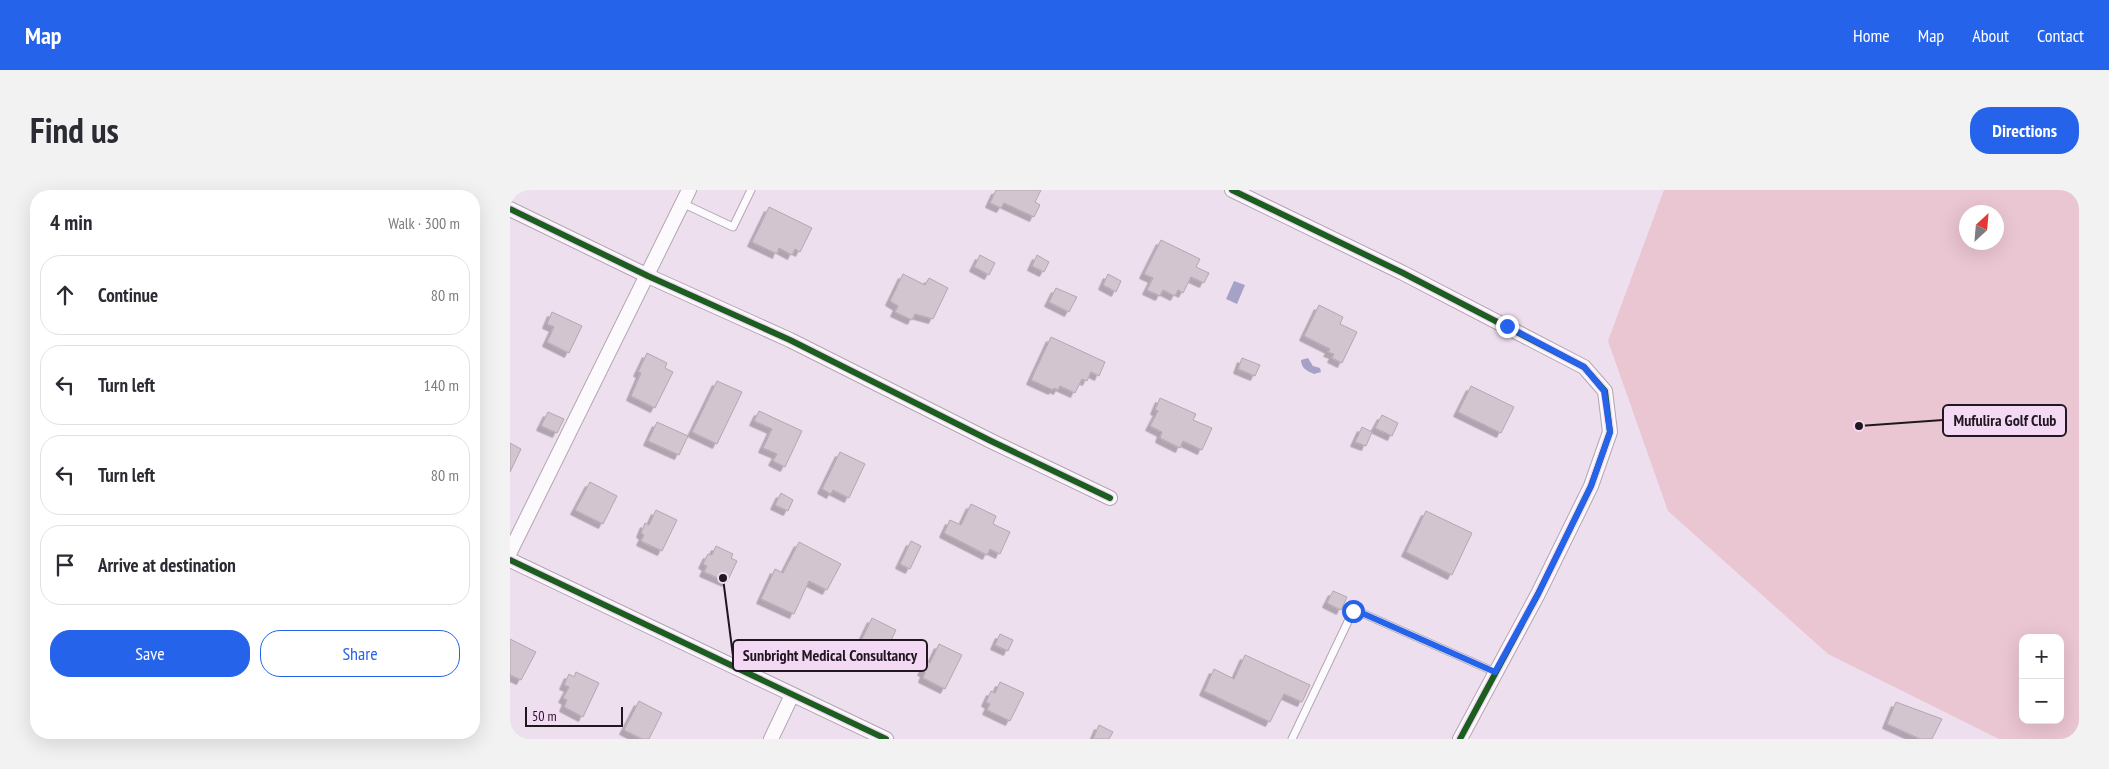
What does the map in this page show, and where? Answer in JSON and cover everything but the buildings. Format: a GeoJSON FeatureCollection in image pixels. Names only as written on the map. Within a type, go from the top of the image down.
{"type":"FeatureCollection","features":[{"type":"Feature","properties":{"kind":"street"},"geometry":{"type":"LineString","coordinates":[[510,552],[689,190]]}},
{"type":"Feature","properties":{"kind":"street"},"geometry":{"type":"LineString","coordinates":[[1232,190],[1403,273],[1584,367],[1604,391],[1610,432],[1591,486],[1538,594],[1460,739]]}},
{"type":"Feature","properties":{"kind":"street"},"geometry":{"type":"LineString","coordinates":[[510,209],[648,276],[790,340],[991,441],[1110,498]]}},
{"type":"Feature","properties":{"kind":"street"},"geometry":{"type":"LineString","coordinates":[[510,560],[886,739]]}},
{"type":"Feature","properties":{"kind":"street"},"geometry":{"type":"LineString","coordinates":[[770,739],[792,695]]}},
{"type":"Feature","properties":{"kind":"lane"},"geometry":{"type":"LineString","coordinates":[[682,203],[733,228],[751,190]]}},
{"type":"Feature","properties":{"kind":"lane"},"geometry":{"type":"LineString","coordinates":[[1292,739],[1353,611],[1364,614],[1495,672]]}},
{"type":"Feature","properties":{"kind":"shaded area"},"geometry":{"type":"Polygon","coordinates":[[[1664,190],[2079,190],[2079,739],[1999,739],[1828,654],[1668,511],[1608,341],[1664,190]]]}},
{"type":"Feature","properties":{"kind":"shaded area"},"geometry":{"type":"Polygon","coordinates":[[[1234,281],[1245,285],[1237,304],[1226,299],[1234,281]]]}},
{"type":"Feature","properties":{"kind":"shaded area"},"geometry":{"type":"Polygon","coordinates":[[[1308,358],[1313,366],[1320,368],[1321,372],[1314,374],[1303,367],[1301,360],[1308,358]]]}},
{"type":"Feature","properties":{"kind":"cycle path"},"geometry":{"type":"LineString","coordinates":[[1232,190],[1403,273],[1584,367],[1605,391],[1610,432],[1591,486],[1538,594],[1460,739]]}},
{"type":"Feature","properties":{"kind":"cycle path"},"geometry":{"type":"LineString","coordinates":[[510,209],[648,276],[790,340],[991,441],[1110,498]]}},
{"type":"Feature","properties":{"kind":"cycle path"},"geometry":{"type":"LineString","coordinates":[[510,560],[886,739]]}},
{"type":"Feature","properties":{"kind":"place","name":"Mufulira Golf Club"},"geometry":{"type":"Point","coordinates":[1859,426]}},
{"type":"Feature","properties":{"kind":"place","name":"Sunbright Medical Consultancy"},"geometry":{"type":"Point","coordinates":[723,578]}},
{"type":"Feature","properties":{"kind":"route"},"geometry":{"type":"LineString","coordinates":[[1353,611],[1364,614],[1495,672],[1538,594],[1591,486],[1610,432],[1604,391],[1584,367],[1507,326]]}}]}
